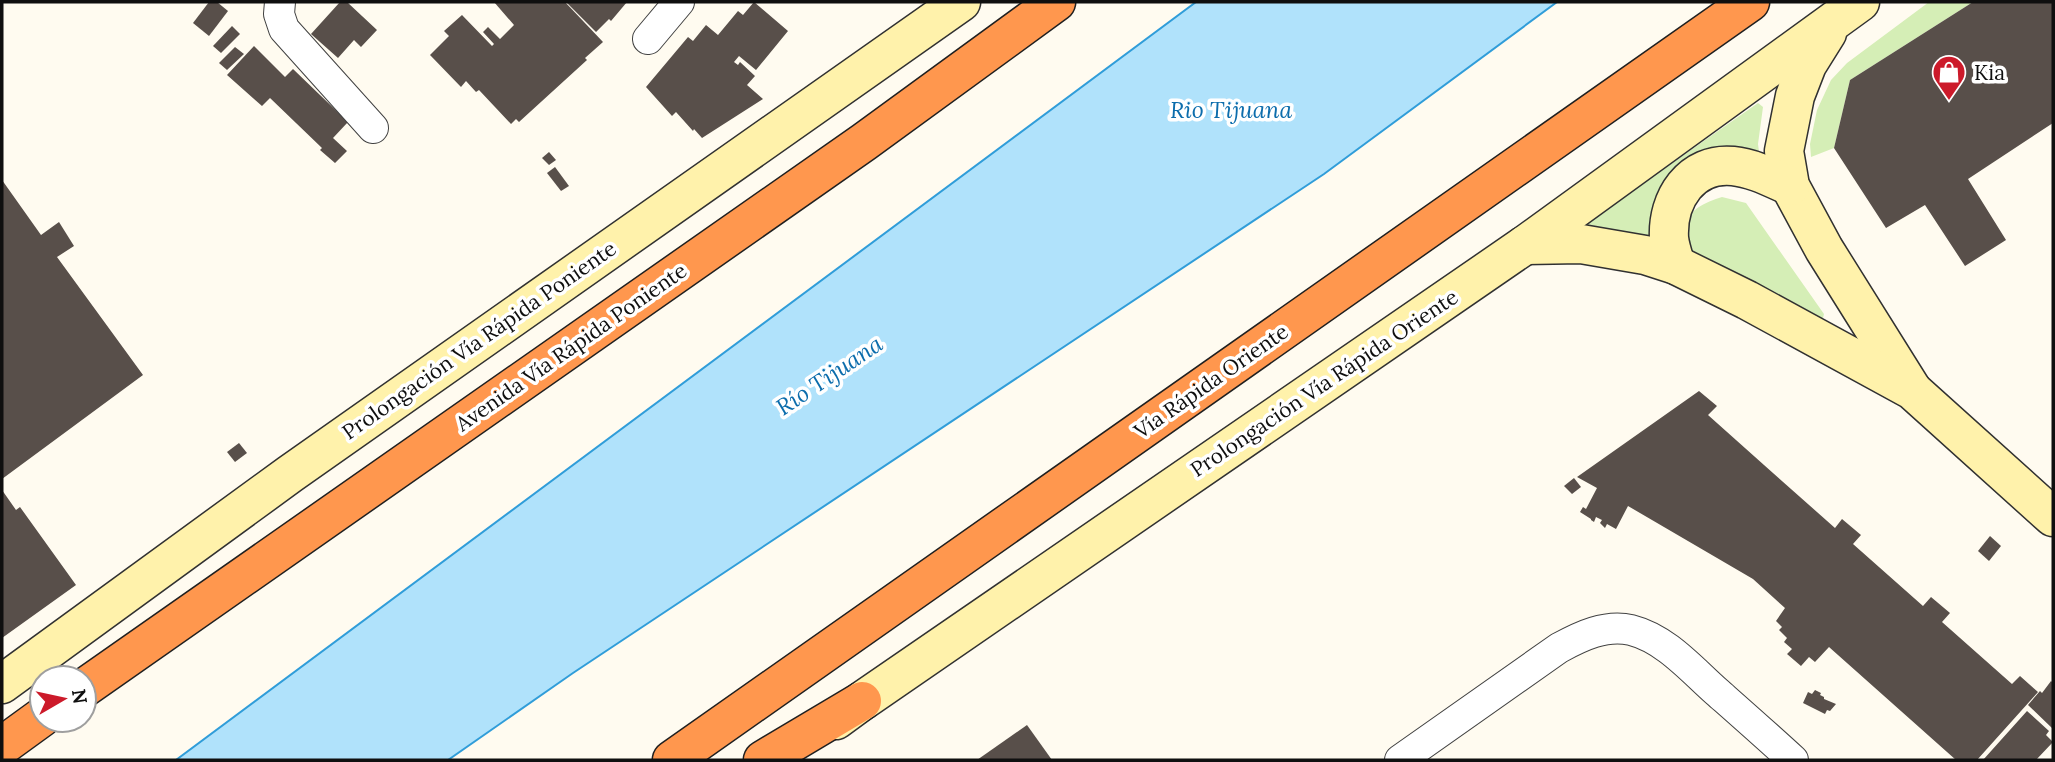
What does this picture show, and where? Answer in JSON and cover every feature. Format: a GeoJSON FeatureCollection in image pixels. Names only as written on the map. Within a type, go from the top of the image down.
{"type":"FeatureCollection","features":[{"type":"Feature","properties":{"kind":"highway","name":"Avenida Vía Rápida Poniente"},"geometry":{"type":"LineString","coordinates":[[98,678],[841,158],[1056,2]]}},
{"type":"Feature","properties":{"kind":"highway","name":"Vía Rápida Oriente"},"geometry":{"type":"LineString","coordinates":[[672,760],[1750,2]]}},
{"type":"Feature","properties":{"kind":"highway"},"geometry":{"type":"LineString","coordinates":[[763,760],[862,701]]}},
{"type":"Feature","properties":{"kind":"highway"},"geometry":{"type":"LineString","coordinates":[[2,746],[28,728]]}},
{"type":"Feature","properties":{"kind":"main road","name":"Prolongación Vía Rápida Poniente"},"geometry":{"type":"LineString","coordinates":[[2,684],[290,474],[961,2]]}},
{"type":"Feature","properties":{"kind":"main road"},"geometry":{"type":"LineString","coordinates":[[1848,11],[1807,65],[1794,96],[1784,151],[1790,186],[1824,249],[1912,390]]}},
{"type":"Feature","properties":{"kind":"main road","name":"Prolongación Vía Rápida Oriente"},"geometry":{"type":"LineString","coordinates":[[785,760],[862,701],[1525,245],[1848,11]]}},
{"type":"Feature","properties":{"kind":"main road"},"geometry":{"type":"LineString","coordinates":[[1676,265],[1669,240],[1672,211],[1680,193],[1700,171],[1716,166],[1733,166],[1752,170],[1790,186]]}},
{"type":"Feature","properties":{"kind":"main road"},"geometry":{"type":"LineString","coordinates":[[1525,245],[1593,246],[1645,255],[1676,265],[1747,300],[1912,390],[2053,517]]}},
{"type":"Feature","properties":{"kind":"street"},"geometry":{"type":"LineString","coordinates":[[281,2],[279,14],[284,29],[373,128]]}},
{"type":"Feature","properties":{"kind":"street"},"geometry":{"type":"LineString","coordinates":[[648,39],[679,2]]}},
{"type":"Feature","properties":{"kind":"street"},"geometry":{"type":"LineString","coordinates":[[1400,760],[1559,648],[1581,636],[1601,630],[1618,629],[1629,630],[1667,647],[1793,760]]}},
{"type":"Feature","properties":{"kind":"green space"},"geometry":{"type":"Polygon","coordinates":[[[1929,2],[1973,2],[1850,80],[1834,148],[1811,157],[1810,144],[1817,110],[1831,80],[1847,63],[1929,2]]]}},
{"type":"Feature","properties":{"kind":"green space"},"geometry":{"type":"Polygon","coordinates":[[[1758,103],[1763,107],[1758,144],[1761,167],[1732,158],[1650,234],[1648,247],[1578,229],[1758,103]]]}},
{"type":"Feature","properties":{"kind":"green space"},"geometry":{"type":"Polygon","coordinates":[[[1722,197],[1746,203],[1824,314],[1822,322],[1692,256],[1685,234],[1687,220],[1702,205],[1722,197]]]}},
{"type":"Feature","properties":{"kind":"water","name":"Rio Tijuana"},"geometry":{"type":"Polygon","coordinates":[[[1196,2],[1557,2],[1324,174],[573,673],[448,760],[176,760],[1196,2]]]}},
{"type":"Feature","properties":{"kind":"building"},"geometry":{"type":"Polygon","coordinates":[[[209,2],[217,2],[228,11],[209,36],[193,23],[209,2]]]}},
{"type":"Feature","properties":{"kind":"building"},"geometry":{"type":"Polygon","coordinates":[[[340,2],[347,2],[377,30],[361,47],[354,40],[338,58],[311,34],[340,2]]]}},
{"type":"Feature","properties":{"kind":"building"},"geometry":{"type":"Polygon","coordinates":[[[494,2],[565,2],[603,42],[519,122],[516,119],[511,124],[479,90],[476,92],[466,81],[461,87],[430,55],[449,36],[444,31],[462,15],[492,46],[494,44],[483,32],[488,27],[500,39],[514,25],[494,2]]]}},
{"type":"Feature","properties":{"kind":"building"},"geometry":{"type":"Polygon","coordinates":[[[566,2],[627,2],[611,21],[609,19],[596,32],[566,2]]]}},
{"type":"Feature","properties":{"kind":"building"},"geometry":{"type":"Polygon","coordinates":[[[754,2],[788,31],[756,70],[739,56],[734,62],[738,65],[740,62],[755,76],[747,85],[763,99],[702,138],[676,112],[672,116],[646,87],[688,37],[693,41],[706,25],[718,35],[738,11],[743,15],[754,2]]]}},
{"type":"Feature","properties":{"kind":"building","name":"Kia"},"geometry":{"type":"Polygon","coordinates":[[[1973,2],[2053,2],[2053,123],[1968,179],[2006,240],[1965,266],[1925,205],[1886,228],[1834,148],[1850,80],[1973,2]]]}},
{"type":"Feature","properties":{"kind":"building"},"geometry":{"type":"Polygon","coordinates":[[[232,26],[240,34],[221,53],[213,46],[232,26]]]}},
{"type":"Feature","properties":{"kind":"building"},"geometry":{"type":"Polygon","coordinates":[[[254,46],[285,77],[293,69],[348,122],[333,138],[347,151],[335,163],[270,98],[262,106],[227,75],[254,46]]]}},
{"type":"Feature","properties":{"kind":"building"},"geometry":{"type":"Polygon","coordinates":[[[235,47],[244,54],[227,70],[219,63],[235,47]]]}},
{"type":"Feature","properties":{"kind":"building"},"geometry":{"type":"Polygon","coordinates":[[[549,152],[556,160],[549,165],[542,158],[549,152]]]}},
{"type":"Feature","properties":{"kind":"building"},"geometry":{"type":"Polygon","coordinates":[[[555,167],[569,186],[561,191],[547,173],[555,167]]]}},
{"type":"Feature","properties":{"kind":"building"},"geometry":{"type":"Polygon","coordinates":[[[2,180],[41,235],[59,222],[74,246],[57,257],[143,375],[2,479],[2,180]]]}},
{"type":"Feature","properties":{"kind":"building"},"geometry":{"type":"Polygon","coordinates":[[[1699,391],[1717,406],[1708,415],[1764,465],[1835,528],[1842,519],[1861,535],[1853,544],[1923,606],[1931,597],[1950,613],[1942,622],[2012,684],[2020,676],[2038,692],[1977,760],[1956,760],[1829,647],[1815,662],[1809,657],[1801,666],[1787,654],[1792,649],[1784,642],[1787,638],[1779,630],[1782,627],[1776,621],[1785,608],[1753,579],[1628,506],[1616,529],[1607,524],[1605,528],[1600,523],[1602,520],[1596,517],[1594,522],[1580,512],[1583,507],[1586,509],[1597,488],[1577,477],[1699,391]]]}},
{"type":"Feature","properties":{"kind":"building"},"geometry":{"type":"Polygon","coordinates":[[[239,443],[247,453],[235,462],[227,452],[239,443]]]}},
{"type":"Feature","properties":{"kind":"building"},"geometry":{"type":"Polygon","coordinates":[[[1574,478],[1581,487],[1572,494],[1564,486],[1574,478]]]}},
{"type":"Feature","properties":{"kind":"building"},"geometry":{"type":"Polygon","coordinates":[[[2,490],[16,510],[20,507],[76,585],[2,638],[2,490]]]}},
{"type":"Feature","properties":{"kind":"building"},"geometry":{"type":"Polygon","coordinates":[[[1990,536],[2001,546],[1989,561],[1978,551],[1990,536]]]}},
{"type":"Feature","properties":{"kind":"building"},"geometry":{"type":"Polygon","coordinates":[[[2051,681],[2053,683],[2053,729],[2028,705],[2051,681]]]}},
{"type":"Feature","properties":{"kind":"building"},"geometry":{"type":"Polygon","coordinates":[[[1815,690],[1821,693],[1824,699],[1836,704],[1825,714],[1803,703],[1808,692],[1812,694],[1815,690]]]}},
{"type":"Feature","properties":{"kind":"building"},"geometry":{"type":"Polygon","coordinates":[[[2027,711],[2049,731],[2046,735],[2053,742],[2036,760],[1983,760],[2027,711]]]}},
{"type":"Feature","properties":{"kind":"building"},"geometry":{"type":"Polygon","coordinates":[[[1027,725],[1052,760],[977,760],[1027,725]]]}},
{"type":"Feature","properties":{"kind":"place","name":"Kia"},"geometry":{"type":"Point","coordinates":[1949,102]}},
{"type":"Feature","properties":{"kind":"water label","name":"Río Tijuana"},"geometry":{"type":"Point","coordinates":[829,375]}}]}
